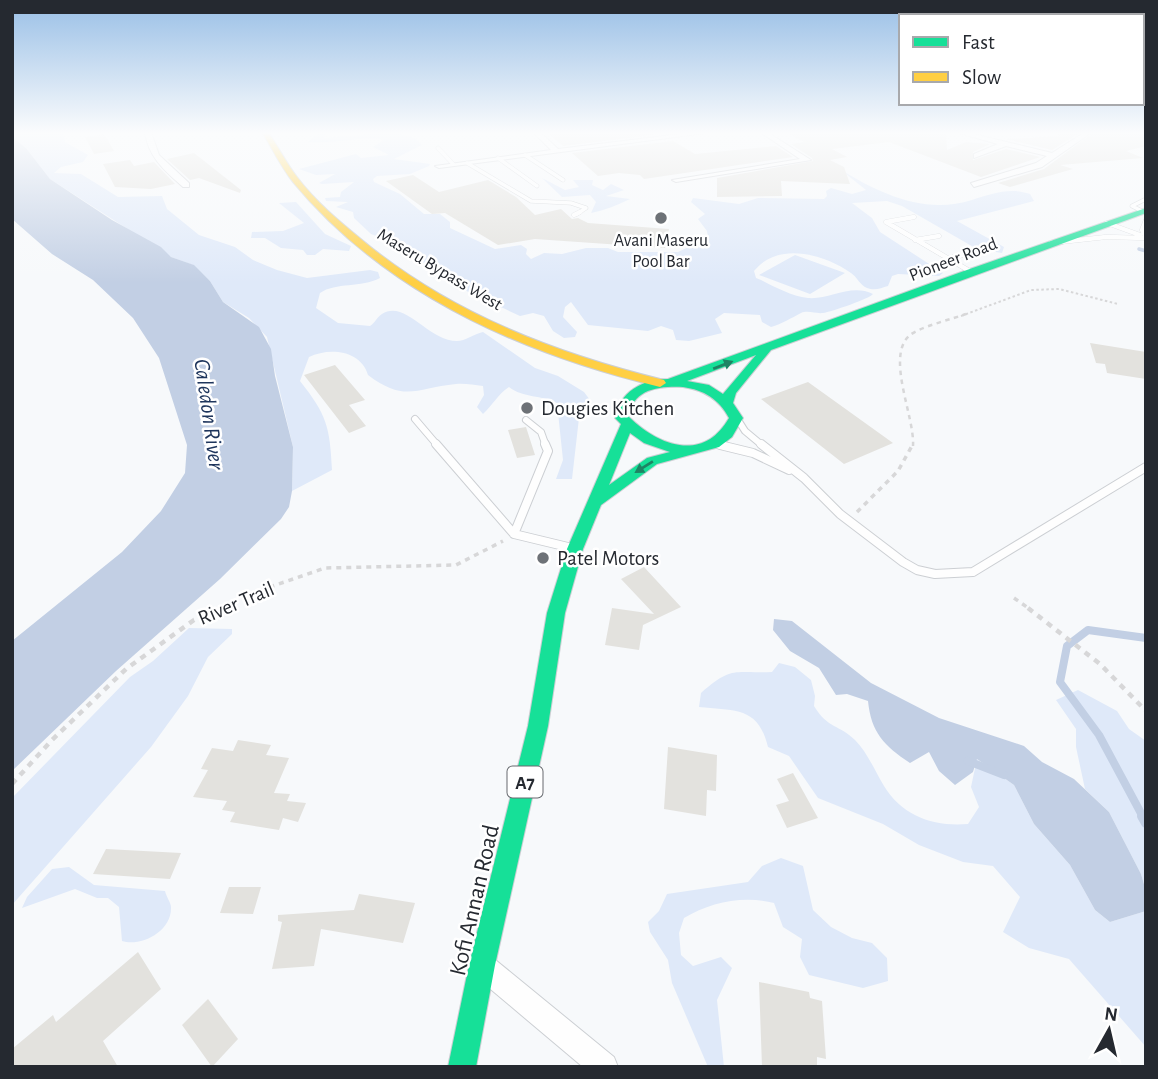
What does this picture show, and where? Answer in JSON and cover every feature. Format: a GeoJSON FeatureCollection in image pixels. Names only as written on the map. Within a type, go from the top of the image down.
{"type":"FeatureCollection","features":[{"type":"Feature","properties":{"kind":"main road","name":"Maseru Bypass West"},"geometry":{"type":"LineString","coordinates":[[294,182],[347,234],[442,297],[557,357]]}},
{"type":"Feature","properties":{"kind":"main road","name":"Pioneer Road"},"geometry":{"type":"LineString","coordinates":[[666,382],[974,274],[1043,244],[1145,210]]}},
{"type":"Feature","properties":{"kind":"main road","name":"Pioneer Road"},"geometry":{"type":"LineString","coordinates":[[728,402],[730,392],[773,344]]}},
{"type":"Feature","properties":{"kind":"main road"},"geometry":{"type":"LineString","coordinates":[[557,357],[620,378],[698,385],[728,402],[736,418],[730,433],[705,447],[656,445],[643,440],[608,399]]}},
{"type":"Feature","properties":{"kind":"main road"},"geometry":{"type":"LineString","coordinates":[[557,357],[591,382]]}},
{"type":"Feature","properties":{"kind":"main road","name":"A7"},"geometry":{"type":"LineString","coordinates":[[623,418],[629,395],[666,382]]}},
{"type":"Feature","properties":{"kind":"main road","name":"Kofi Annan Road"},"geometry":{"type":"LineString","coordinates":[[462,1067],[482,965],[538,726],[556,613],[575,549],[597,501],[623,418]]}},
{"type":"Feature","properties":{"kind":"main road","name":"Kofi Annan Road"},"geometry":{"type":"LineString","coordinates":[[597,501],[652,461],[705,447]]}},
{"type":"Feature","properties":{"kind":"street"},"geometry":{"type":"LineString","coordinates":[[184,182],[187,185]]}},
{"type":"Feature","properties":{"kind":"street"},"geometry":{"type":"LineString","coordinates":[[974,185],[983,182]]}},
{"type":"Feature","properties":{"kind":"street"},"geometry":{"type":"LineString","coordinates":[[482,965],[604,1067]]}},
{"type":"Feature","properties":{"kind":"lane"},"geometry":{"type":"LineString","coordinates":[[500,182],[531,201],[581,204],[586,208],[573,215]]}},
{"type":"Feature","properties":{"kind":"lane"},"geometry":{"type":"LineString","coordinates":[[532,182],[537,186]]}},
{"type":"Feature","properties":{"kind":"lane"},"geometry":{"type":"LineString","coordinates":[[1145,210],[1142,230],[1146,237]]}},
{"type":"Feature","properties":{"kind":"lane"},"geometry":{"type":"LineString","coordinates":[[914,217],[887,222],[974,274]]}},
{"type":"Feature","properties":{"kind":"lane"},"geometry":{"type":"LineString","coordinates":[[1107,223],[1146,237]]}},
{"type":"Feature","properties":{"kind":"lane"},"geometry":{"type":"LineString","coordinates":[[915,240],[939,236]]}},
{"type":"Feature","properties":{"kind":"lane"},"geometry":{"type":"LineString","coordinates":[[1043,244],[1106,237],[1146,237]]}},
{"type":"Feature","properties":{"kind":"lane"},"geometry":{"type":"LineString","coordinates":[[945,259],[967,254]]}},
{"type":"Feature","properties":{"kind":"lane"},"geometry":{"type":"LineString","coordinates":[[736,418],[745,431],[804,478],[820,497],[848,520],[917,570],[953,576],[973,572],[1146,467]]}},
{"type":"Feature","properties":{"kind":"lane"},"geometry":{"type":"LineString","coordinates":[[415,419],[513,534],[575,549]]}},
{"type":"Feature","properties":{"kind":"lane"},"geometry":{"type":"LineString","coordinates":[[513,534],[548,451],[541,432],[526,420]]}},
{"type":"Feature","properties":{"kind":"lane"},"geometry":{"type":"LineString","coordinates":[[705,447],[732,446],[753,453],[804,478]]}},
{"type":"Feature","properties":{"kind":"path"},"geometry":{"type":"LineString","coordinates":[[848,520],[899,470],[914,447],[914,421],[902,373],[901,349],[911,335],[1031,290],[1059,289],[1118,304]]}},
{"type":"Feature","properties":{"kind":"path","name":"River Trail"},"geometry":{"type":"LineString","coordinates":[[12,784],[51,741],[126,669],[194,620],[231,608],[242,597],[325,568],[456,565],[513,534]]}},
{"type":"Feature","properties":{"kind":"path"},"geometry":{"type":"LineString","coordinates":[[1014,598],[1074,640],[1122,682],[1146,711]]}},
{"type":"Feature","properties":{"kind":"shaded area"},"geometry":{"type":"Polygon","coordinates":[[[55,182],[94,182],[118,197],[162,196],[167,209],[199,235],[235,247],[253,260],[277,270],[307,278],[370,270],[378,272],[380,278],[373,281],[333,287],[320,293],[316,308],[338,323],[370,326],[380,315],[391,311],[408,316],[446,339],[460,341],[483,332],[535,368],[558,376],[584,392],[590,400],[579,418],[572,479],[556,479],[563,460],[557,403],[514,391],[509,387],[483,414],[477,407],[484,395],[483,386],[459,384],[411,392],[392,389],[368,375],[359,360],[352,356],[326,352],[309,357],[300,381],[316,403],[325,422],[332,470],[292,491],[293,447],[267,337],[249,318],[223,302],[210,281],[193,265],[171,257],[55,182]]]}},
{"type":"Feature","properties":{"kind":"shaded area"},"geometry":{"type":"Polygon","coordinates":[[[354,182],[375,182],[400,194],[424,214],[440,214],[450,222],[450,228],[495,249],[521,245],[527,249],[526,254],[531,259],[544,253],[562,254],[586,248],[608,248],[618,252],[678,252],[708,238],[707,231],[698,219],[705,214],[691,202],[693,198],[739,204],[758,198],[824,199],[827,196],[826,191],[831,188],[852,194],[866,190],[856,182],[864,182],[886,194],[937,205],[954,204],[1008,191],[1030,194],[1034,201],[957,221],[1004,247],[1002,253],[977,249],[902,206],[887,201],[852,203],[872,218],[880,232],[943,273],[939,276],[898,274],[892,276],[888,286],[873,289],[865,287],[851,273],[828,260],[788,253],[775,256],[754,271],[756,278],[789,293],[808,298],[857,290],[873,294],[827,312],[801,313],[771,327],[762,322],[760,315],[724,313],[715,319],[722,333],[689,341],[676,340],[673,330],[661,326],[648,331],[588,325],[571,302],[565,307],[563,317],[577,332],[575,337],[564,338],[553,331],[544,316],[533,313],[520,316],[458,287],[427,264],[409,257],[389,241],[371,234],[354,218],[353,212],[336,207],[348,202],[326,201],[325,198],[340,197],[341,192],[354,182]]]}},
{"type":"Feature","properties":{"kind":"shaded area"},"geometry":{"type":"Polygon","coordinates":[[[547,182],[565,190],[579,187],[575,182],[593,182],[592,185],[603,190],[611,184],[624,190],[606,196],[630,199],[591,213],[596,202],[590,195],[562,197],[547,182]]]}},
{"type":"Feature","properties":{"kind":"shaded area"},"geometry":{"type":"Polygon","coordinates":[[[296,202],[325,234],[351,246],[349,251],[323,249],[315,255],[307,255],[303,250],[281,248],[265,238],[251,238],[252,232],[283,231],[304,223],[279,203],[296,202]]]}},
{"type":"Feature","properties":{"kind":"shaded area"},"geometry":{"type":"Polygon","coordinates":[[[795,255],[845,273],[810,294],[759,275],[795,255]]]}},
{"type":"Feature","properties":{"kind":"shaded area"},"geometry":{"type":"Polygon","coordinates":[[[189,628],[232,629],[232,634],[208,657],[188,696],[151,747],[12,905],[12,798],[130,677],[153,661],[189,628]]]}},
{"type":"Feature","properties":{"kind":"shaded area"},"geometry":{"type":"Polygon","coordinates":[[[779,663],[795,667],[811,680],[815,696],[814,706],[819,713],[855,740],[891,796],[910,812],[943,824],[968,824],[979,807],[971,787],[977,759],[1014,785],[1034,824],[1070,865],[1095,910],[1110,922],[1146,911],[1146,1047],[1069,959],[1029,948],[1003,932],[1020,897],[993,866],[963,862],[919,845],[883,824],[818,798],[789,756],[768,747],[764,734],[751,717],[734,711],[699,707],[701,693],[720,678],[734,673],[772,672],[779,663]]]}},
{"type":"Feature","properties":{"kind":"shaded area"},"geometry":{"type":"Polygon","coordinates":[[[1078,690],[1117,711],[1129,729],[1146,741],[1146,891],[1141,874],[1109,812],[1085,789],[1076,747],[1076,729],[1056,700],[1078,690]]]}},
{"type":"Feature","properties":{"kind":"shaded area"},"geometry":{"type":"Polygon","coordinates":[[[781,858],[803,866],[813,910],[831,927],[852,938],[872,943],[887,958],[888,981],[863,988],[809,975],[800,957],[802,939],[783,927],[774,903],[739,900],[694,912],[684,918],[679,933],[681,955],[693,966],[721,957],[732,968],[717,1000],[724,1067],[708,1067],[672,983],[668,960],[650,932],[648,922],[659,911],[667,894],[748,882],[762,866],[781,858]]]}},
{"type":"Feature","properties":{"kind":"shaded area"},"geometry":{"type":"Polygon","coordinates":[[[69,867],[94,885],[165,891],[171,907],[166,924],[154,936],[137,942],[122,941],[119,907],[108,898],[97,898],[75,889],[22,908],[27,897],[52,869],[69,867]]]}},
{"type":"Feature","properties":{"kind":"water","name":"Caledon River"},"geometry":{"type":"Polygon","coordinates":[[[12,182],[55,182],[112,220],[161,247],[171,257],[194,265],[210,281],[223,302],[259,327],[271,349],[293,447],[292,491],[289,507],[281,519],[12,771],[12,641],[122,552],[161,511],[185,473],[187,445],[159,358],[133,318],[93,280],[52,254],[12,219],[12,182]]]}},
{"type":"Feature","properties":{"kind":"water"},"geometry":{"type":"Polygon","coordinates":[[[774,619],[792,621],[871,683],[939,718],[1024,746],[1042,762],[1074,779],[1109,812],[1141,874],[1146,891],[1146,911],[1110,922],[1095,910],[1070,865],[1034,824],[1014,785],[977,759],[973,772],[955,785],[939,771],[929,752],[910,763],[901,757],[880,737],[872,721],[868,701],[847,694],[836,695],[819,668],[790,651],[773,630],[774,619]]]}},
{"type":"Feature","properties":{"kind":"building"},"geometry":{"type":"Polygon","coordinates":[[[113,182],[175,184],[151,189],[115,187],[113,182]]]}},
{"type":"Feature","properties":{"kind":"building"},"geometry":{"type":"Polygon","coordinates":[[[211,182],[231,182],[241,190],[240,193],[211,182]]]}},
{"type":"Feature","properties":{"kind":"building"},"geometry":{"type":"Polygon","coordinates":[[[388,182],[424,182],[439,192],[478,182],[492,182],[516,197],[535,215],[561,209],[572,219],[578,218],[588,223],[669,229],[665,248],[535,239],[498,245],[445,213],[432,214],[388,182]]]}},
{"type":"Feature","properties":{"kind":"building"},"geometry":{"type":"Polygon","coordinates":[[[717,182],[781,182],[782,196],[717,197],[717,182]]]}},
{"type":"Feature","properties":{"kind":"building"},"geometry":{"type":"Polygon","coordinates":[[[812,182],[849,182],[850,184],[812,182]]]}},
{"type":"Feature","properties":{"kind":"building"},"geometry":{"type":"Polygon","coordinates":[[[1000,182],[1026,182],[1010,187],[998,183],[1000,182]]]}},
{"type":"Feature","properties":{"kind":"building"},"geometry":{"type":"Polygon","coordinates":[[[1090,343],[1146,352],[1146,379],[1107,373],[1105,364],[1096,363],[1090,343]]]}},
{"type":"Feature","properties":{"kind":"building"},"geometry":{"type":"Polygon","coordinates":[[[335,365],[365,400],[349,405],[366,426],[349,433],[304,375],[335,365]]]}},
{"type":"Feature","properties":{"kind":"building"},"geometry":{"type":"Polygon","coordinates":[[[808,382],[893,443],[844,464],[761,399],[808,382]]]}},
{"type":"Feature","properties":{"kind":"building"},"geometry":{"type":"Polygon","coordinates":[[[526,427],[535,455],[517,458],[508,430],[526,427]]]}},
{"type":"Feature","properties":{"kind":"building"},"geometry":{"type":"Polygon","coordinates":[[[644,567],[681,607],[643,625],[639,650],[605,645],[612,608],[654,614],[621,579],[644,567]]]}},
{"type":"Feature","properties":{"kind":"building"},"geometry":{"type":"Polygon","coordinates":[[[238,740],[271,745],[266,755],[289,758],[274,793],[290,794],[287,801],[306,803],[298,822],[283,818],[279,830],[230,822],[235,812],[222,810],[227,801],[193,797],[208,770],[201,769],[212,748],[233,751],[238,740]]]}},
{"type":"Feature","properties":{"kind":"building"},"geometry":{"type":"Polygon","coordinates":[[[668,747],[717,755],[716,791],[707,790],[706,816],[664,809],[668,747]]]}},
{"type":"Feature","properties":{"kind":"building"},"geometry":{"type":"Polygon","coordinates":[[[793,773],[818,818],[787,828],[776,805],[789,801],[777,779],[793,773]]]}},
{"type":"Feature","properties":{"kind":"building"},"geometry":{"type":"Polygon","coordinates":[[[106,849],[181,853],[170,879],[93,874],[106,849]]]}},
{"type":"Feature","properties":{"kind":"building"},"geometry":{"type":"Polygon","coordinates":[[[229,887],[261,887],[253,914],[220,913],[229,887]]]}},
{"type":"Feature","properties":{"kind":"building"},"geometry":{"type":"Polygon","coordinates":[[[359,894],[415,903],[403,943],[321,929],[314,966],[272,969],[282,922],[278,921],[278,915],[354,910],[359,894]]]}},
{"type":"Feature","properties":{"kind":"building"},"geometry":{"type":"Polygon","coordinates":[[[138,952],[161,989],[103,1041],[118,1067],[12,1067],[12,1049],[53,1015],[56,1022],[138,952]]]}},
{"type":"Feature","properties":{"kind":"building"},"geometry":{"type":"Polygon","coordinates":[[[759,982],[809,992],[810,998],[822,1001],[826,1059],[817,1057],[817,1067],[762,1067],[759,982]]]}},
{"type":"Feature","properties":{"kind":"building"},"geometry":{"type":"Polygon","coordinates":[[[208,999],[238,1039],[212,1067],[182,1025],[208,999]]]}},
{"type":"Feature","properties":{"kind":"waterway"},"geometry":{"type":"LineString","coordinates":[[1139,249],[1146,251]]}},
{"type":"Feature","properties":{"kind":"waterway"},"geometry":{"type":"LineString","coordinates":[[1143,817],[1099,735],[1060,682],[1067,646],[1088,630],[1146,638]]}},
{"type":"Feature","properties":{"kind":"waterway"},"geometry":{"type":"LineString","coordinates":[[968,761],[1004,775]]}},
{"type":"Feature","properties":{"kind":"waterway"},"geometry":{"type":"LineString","coordinates":[[1142,816],[1146,823]]}},
{"type":"Feature","properties":{"kind":"traffic: fast"},"geometry":{"type":"LineString","coordinates":[[672,382],[1146,210]]}},
{"type":"Feature","properties":{"kind":"traffic: fast"},"geometry":{"type":"LineString","coordinates":[[728,402],[730,392],[766,351]]}},
{"type":"Feature","properties":{"kind":"traffic: fast"},"geometry":{"type":"LineString","coordinates":[[660,383],[694,385],[723,399],[736,418],[727,434],[714,444],[699,449],[682,450],[665,447],[634,430],[622,418],[629,398],[639,390],[660,383]]}},
{"type":"Feature","properties":{"kind":"traffic: fast"},"geometry":{"type":"LineString","coordinates":[[462,1067],[482,965],[538,726],[556,613],[575,549],[626,426]]}},
{"type":"Feature","properties":{"kind":"traffic: fast"},"geometry":{"type":"LineString","coordinates":[[597,501],[652,461],[683,453]]}},
{"type":"Feature","properties":{"kind":"traffic: slow"},"geometry":{"type":"LineString","coordinates":[[297,182],[334,222],[382,261],[435,296],[492,327],[550,352],[607,371],[660,383]]}},
{"type":"Feature","properties":{"kind":"place","name":"Avani Maseru Pool Bar"},"geometry":{"type":"Point","coordinates":[661,218]}},
{"type":"Feature","properties":{"kind":"place","name":"Dougies Kitchen"},"geometry":{"type":"Point","coordinates":[527,408]}},
{"type":"Feature","properties":{"kind":"place","name":"Patel Motors"},"geometry":{"type":"Point","coordinates":[543,558]}}]}
